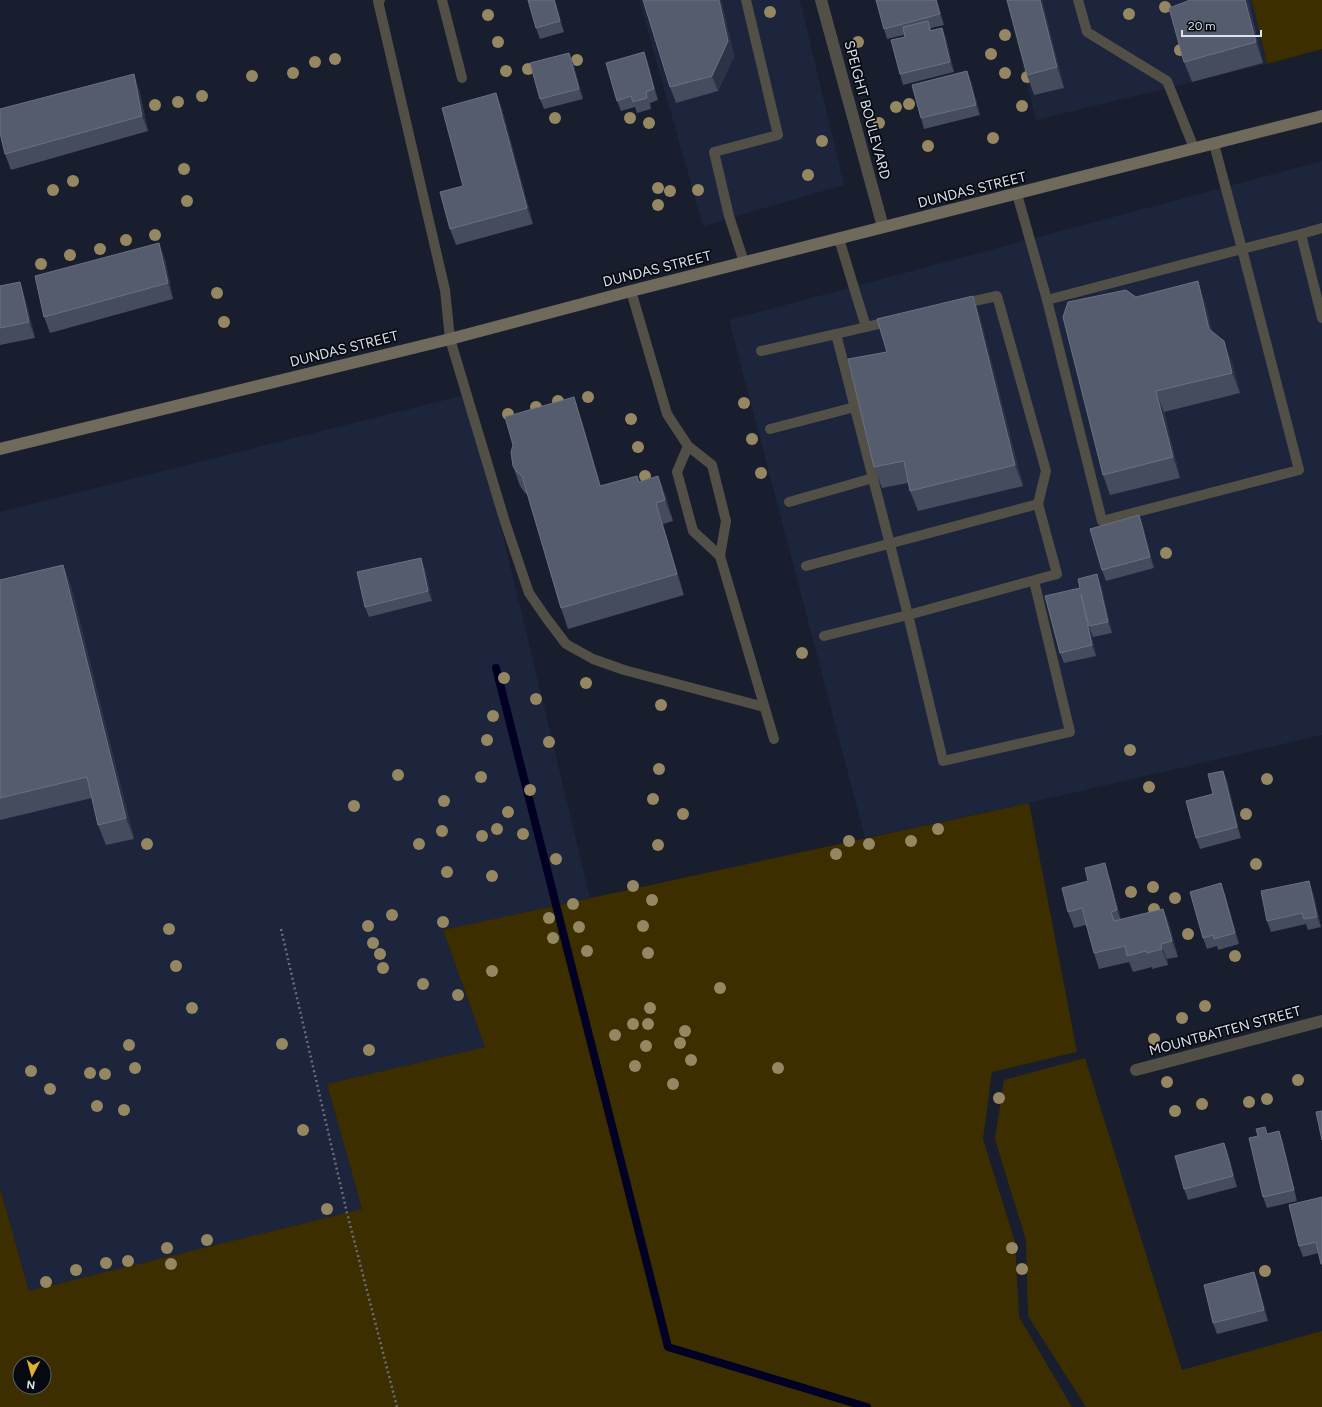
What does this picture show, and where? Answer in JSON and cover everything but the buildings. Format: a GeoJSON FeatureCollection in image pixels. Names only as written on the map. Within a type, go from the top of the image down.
{"type":"FeatureCollection","features":[{"type":"Feature","properties":{"kind":"main road","name":"DUNDAS STREET"},"geometry":{"type":"LineString","coordinates":[[0,449],[450,339],[744,262],[1322,116]]}},
{"type":"Feature","properties":{"kind":"street","name":"SPEIGHT BOULEVARD"},"geometry":{"type":"LineString","coordinates":[[821,0],[883,227]]}},
{"type":"Feature","properties":{"kind":"street","name":"MOUNTBATTEN STREET"},"geometry":{"type":"LineString","coordinates":[[1136,1070],[1322,1021]]}},
{"type":"Feature","properties":{"kind":"lane"},"geometry":{"type":"LineString","coordinates":[[380,0],[378,1],[444,290],[450,339],[505,522],[529,593],[566,644],[593,659],[624,670],[764,707]]}},
{"type":"Feature","properties":{"kind":"lane"},"geometry":{"type":"LineString","coordinates":[[442,0],[462,78]]}},
{"type":"Feature","properties":{"kind":"lane"},"geometry":{"type":"LineString","coordinates":[[744,262],[729,216],[714,152],[778,135],[746,0]]}},
{"type":"Feature","properties":{"kind":"lane"},"geometry":{"type":"LineString","coordinates":[[1078,0],[1086,32],[1167,81],[1194,148]]}},
{"type":"Feature","properties":{"kind":"lane"},"geometry":{"type":"LineString","coordinates":[[1017,194],[1047,300],[1102,522],[1299,470],[1214,144]]}},
{"type":"Feature","properties":{"kind":"lane"},"geometry":{"type":"LineString","coordinates":[[1047,300],[1322,228]]}},
{"type":"Feature","properties":{"kind":"lane"},"geometry":{"type":"LineString","coordinates":[[1301,234],[1322,318]]}},
{"type":"Feature","properties":{"kind":"lane"},"geometry":{"type":"LineString","coordinates":[[839,238],[866,327]]}},
{"type":"Feature","properties":{"kind":"lane"},"geometry":{"type":"LineString","coordinates":[[632,291],[667,414],[688,446],[712,465],[726,521],[720,556],[774,740]]}},
{"type":"Feature","properties":{"kind":"lane"},"geometry":{"type":"LineString","coordinates":[[824,636],[908,615],[1057,574],[1038,504],[1046,471],[997,296],[951,307]]}},
{"type":"Feature","properties":{"kind":"lane"},"geometry":{"type":"LineString","coordinates":[[761,351],[904,318]]}},
{"type":"Feature","properties":{"kind":"lane"},"geometry":{"type":"LineString","coordinates":[[836,334],[890,543],[943,761],[1070,732],[1034,581]]}},
{"type":"Feature","properties":{"kind":"lane"},"geometry":{"type":"LineString","coordinates":[[770,429],[855,407]]}},
{"type":"Feature","properties":{"kind":"lane"},"geometry":{"type":"LineString","coordinates":[[688,446],[677,472],[692,532],[720,556]]}},
{"type":"Feature","properties":{"kind":"lane"},"geometry":{"type":"LineString","coordinates":[[789,502],[873,478]]}},
{"type":"Feature","properties":{"kind":"lane"},"geometry":{"type":"LineString","coordinates":[[806,566],[1038,504]]}},
{"type":"Feature","properties":{"kind":"path"},"geometry":{"type":"LineString","coordinates":[[281,929],[347,1213],[398,1407]]}},
{"type":"Feature","properties":{"kind":"shaded area"},"geometry":{"type":"Polygon","coordinates":[[[639,0],[800,0],[844,185],[703,226],[639,0]]]}},
{"type":"Feature","properties":{"kind":"shaded area"},"geometry":{"type":"Polygon","coordinates":[[[1006,0],[1252,0],[1267,64],[1036,120],[1006,0]]]}},
{"type":"Feature","properties":{"kind":"shaded area"},"geometry":{"type":"Polygon","coordinates":[[[1252,0],[1322,0],[1322,49],[1267,64],[1252,0]]]}},
{"type":"Feature","properties":{"kind":"shaded area"},"geometry":{"type":"Polygon","coordinates":[[[1322,161],[1322,735],[1029,803],[865,838],[729,320],[1322,161]]]}},
{"type":"Feature","properties":{"kind":"shaded area"},"geometry":{"type":"Polygon","coordinates":[[[469,394],[590,898],[443,930],[485,1047],[327,1084],[362,1209],[29,1291],[0,1188],[0,512],[469,394]]]}},
{"type":"Feature","properties":{"kind":"shaded area"},"geometry":{"type":"Polygon","coordinates":[[[1029,803],[1077,1052],[992,1072],[983,1139],[1015,1242],[1019,1317],[1072,1407],[0,1407],[0,1188],[29,1291],[362,1209],[327,1084],[485,1047],[443,930],[1029,803]]]}},
{"type":"Feature","properties":{"kind":"shaded area"},"geometry":{"type":"Polygon","coordinates":[[[1085,1058],[1182,1370],[1322,1331],[1322,1407],[1086,1407],[1028,1316],[1026,1240],[995,1139],[1004,1080],[1085,1058]]]}},
{"type":"Feature","properties":{"kind":"waterway"},"geometry":{"type":"LineString","coordinates":[[496,668],[668,1347],[867,1407]]}}]}
